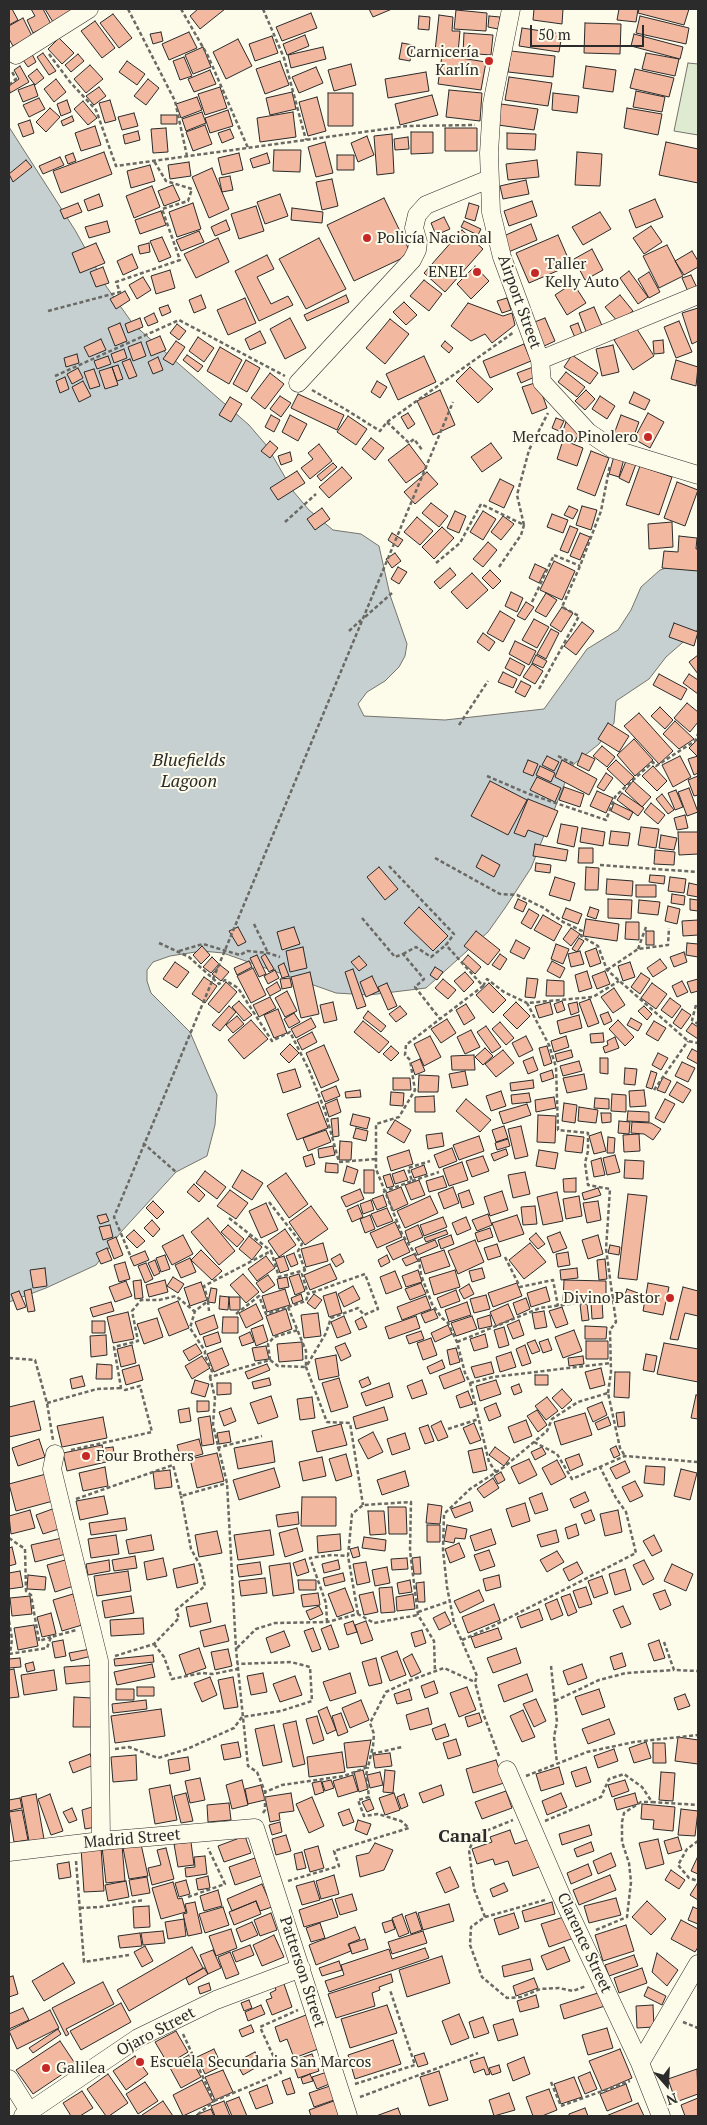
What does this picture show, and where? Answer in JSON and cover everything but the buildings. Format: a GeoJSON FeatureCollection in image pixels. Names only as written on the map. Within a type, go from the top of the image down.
{"type":"FeatureCollection","features":[{"type":"Feature","properties":{"kind":"street"},"geometry":{"type":"LineString","coordinates":[[16,55],[89,9]]}},
{"type":"Feature","properties":{"kind":"street","name":"Airport Street"},"geometry":{"type":"LineString","coordinates":[[511,9],[492,104],[489,153],[491,212],[502,257],[540,360],[542,382],[588,432],[613,449],[698,475]]}},
{"type":"Feature","properties":{"kind":"street"},"geometry":{"type":"LineString","coordinates":[[298,383],[412,260],[418,250],[414,228],[417,215],[426,205],[490,179]]}},
{"type":"Feature","properties":{"kind":"street"},"geometry":{"type":"LineString","coordinates":[[540,360],[698,295]]}},
{"type":"Feature","properties":{"kind":"street"},"geometry":{"type":"LineString","coordinates":[[55,1454],[52,1469],[99,1661],[101,1841]]}},
{"type":"Feature","properties":{"kind":"street","name":"Clarence Street"},"geometry":{"type":"LineString","coordinates":[[509,1776],[662,2116]]}},
{"type":"Feature","properties":{"kind":"street","name":"Madrid Street"},"geometry":{"type":"LineString","coordinates":[[9,1852],[101,1841],[255,1828]]}},
{"type":"Feature","properties":{"kind":"street","name":"Patterson Street"},"geometry":{"type":"LineString","coordinates":[[255,1828],[344,2103]]}},
{"type":"Feature","properties":{"kind":"street"},"geometry":{"type":"LineString","coordinates":[[642,2069],[698,1964]]}},
{"type":"Feature","properties":{"kind":"street","name":"Ojaro Street"},"geometry":{"type":"LineString","coordinates":[[26,2114],[138,2038],[216,2000],[301,1968]]}},
{"type":"Feature","properties":{"kind":"street"},"geometry":{"type":"LineString","coordinates":[[9,2079],[26,2114]]}},
{"type":"Feature","properties":{"kind":"path"},"geometry":{"type":"LineString","coordinates":[[128,9],[175,101],[187,156]]}},
{"type":"Feature","properties":{"kind":"path"},"geometry":{"type":"LineString","coordinates":[[181,9],[208,56],[248,148]]}},
{"type":"Feature","properties":{"kind":"path"},"geometry":{"type":"LineString","coordinates":[[263,9],[284,58],[306,140]]}},
{"type":"Feature","properties":{"kind":"path"},"geometry":{"type":"LineString","coordinates":[[39,40],[70,82],[96,110],[116,166],[407,126],[492,125]]}},
{"type":"Feature","properties":{"kind":"path"},"geometry":{"type":"LineString","coordinates":[[48,311],[120,292],[116,282],[180,260],[162,209],[188,201],[192,189],[166,181],[154,160]]}},
{"type":"Feature","properties":{"kind":"path"},"geometry":{"type":"LineString","coordinates":[[55,376],[179,320],[345,408],[380,431],[387,422],[527,323]]}},
{"type":"Feature","properties":{"kind":"path"},"geometry":{"type":"LineString","coordinates":[[499,567],[521,535],[524,525],[517,495],[530,450],[556,398]]}},
{"type":"Feature","properties":{"kind":"path"},"geometry":{"type":"LineString","coordinates":[[130,1255],[114,1217],[453,402]]}},
{"type":"Feature","properties":{"kind":"path"},"geometry":{"type":"LineString","coordinates":[[387,422],[409,443],[414,439],[423,451]]}},
{"type":"Feature","properties":{"kind":"path"},"geometry":{"type":"LineString","coordinates":[[539,689],[579,616],[562,607],[601,511],[613,449]]}},
{"type":"Feature","properties":{"kind":"path"},"geometry":{"type":"LineString","coordinates":[[285,522],[316,494]]}},
{"type":"Feature","properties":{"kind":"path"},"geometry":{"type":"LineString","coordinates":[[436,563],[460,543],[481,504],[524,525]]}},
{"type":"Feature","properties":{"kind":"path"},"geometry":{"type":"LineString","coordinates":[[532,602],[554,556],[580,566]]}},
{"type":"Feature","properties":{"kind":"path"},"geometry":{"type":"LineString","coordinates":[[349,631],[392,593]]}},
{"type":"Feature","properties":{"kind":"path"},"geometry":{"type":"LineString","coordinates":[[459,725],[488,681]]}},
{"type":"Feature","properties":{"kind":"path"},"geometry":{"type":"LineString","coordinates":[[487,776],[529,794],[606,820],[615,797],[623,789],[653,762],[656,766],[695,741],[698,734]]}},
{"type":"Feature","properties":{"kind":"path"},"geometry":{"type":"LineString","coordinates":[[558,756],[574,764]]}},
{"type":"Feature","properties":{"kind":"path"},"geometry":{"type":"LineString","coordinates":[[435,858],[500,894],[517,895],[544,908],[563,922],[582,931],[581,936],[598,946],[607,970],[688,1042],[698,1043]]}},
{"type":"Feature","properties":{"kind":"path"},"geometry":{"type":"LineString","coordinates":[[600,865],[698,872]]}},
{"type":"Feature","properties":{"kind":"path"},"geometry":{"type":"LineString","coordinates":[[362,918],[396,957],[416,947],[431,957],[446,945],[454,934],[389,866]]}},
{"type":"Feature","properties":{"kind":"path"},"geometry":{"type":"LineString","coordinates":[[254,924],[268,953]]}},
{"type":"Feature","properties":{"kind":"path"},"geometry":{"type":"LineString","coordinates":[[638,949],[646,927]]}},
{"type":"Feature","properties":{"kind":"path"},"geometry":{"type":"LineString","coordinates":[[607,970],[638,949],[668,945],[669,928]]}},
{"type":"Feature","properties":{"kind":"path"},"geometry":{"type":"LineString","coordinates":[[159,943],[189,957],[220,984],[225,980],[238,988],[272,1041],[290,1032],[309,1070],[325,1111],[339,1162],[376,1160]]}},
{"type":"Feature","properties":{"kind":"path"},"geometry":{"type":"LineString","coordinates":[[178,952],[203,944],[240,955],[247,951],[268,953],[280,957]]}},
{"type":"Feature","properties":{"kind":"path"},"geometry":{"type":"LineString","coordinates":[[446,945],[483,986]]}},
{"type":"Feature","properties":{"kind":"path"},"geometry":{"type":"LineString","coordinates":[[403,954],[424,979],[415,987],[440,1020]]}},
{"type":"Feature","properties":{"kind":"path"},"geometry":{"type":"LineString","coordinates":[[496,1472],[489,1462],[470,1383],[465,1373],[457,1342],[448,1323],[432,1304],[421,1275],[419,1260],[402,1234],[376,1169],[376,1124],[399,1117],[415,1090],[410,1060],[405,1055],[406,1045],[483,986],[487,979],[504,992],[527,1002],[593,997],[619,981]]}},
{"type":"Feature","properties":{"kind":"path"},"geometry":{"type":"LineString","coordinates":[[527,1002],[550,1045],[556,1067],[558,1130],[588,1132],[588,1151],[585,1163],[588,1185],[610,1188],[606,1249],[616,1322],[610,1330],[608,1393],[620,1448],[625,1456]]}},
{"type":"Feature","properties":{"kind":"path"},"geometry":{"type":"LineString","coordinates":[[696,1005],[692,1020],[698,1024]]}},
{"type":"Feature","properties":{"kind":"path"},"geometry":{"type":"LineString","coordinates":[[654,1090],[688,1042]]}},
{"type":"Feature","properties":{"kind":"path"},"geometry":{"type":"LineString","coordinates":[[143,1143],[176,1172]]}},
{"type":"Feature","properties":{"kind":"path"},"geometry":{"type":"LineString","coordinates":[[412,1181],[408,1168],[430,1161]]}},
{"type":"Feature","properties":{"kind":"path"},"geometry":{"type":"LineString","coordinates":[[384,1192],[439,1172]]}},
{"type":"Feature","properties":{"kind":"path"},"geometry":{"type":"LineString","coordinates":[[236,1314],[259,1296],[266,1314],[306,1301],[308,1294],[302,1274],[305,1270],[298,1251],[302,1244],[269,1202]]}},
{"type":"Feature","properties":{"kind":"path"},"geometry":{"type":"LineString","coordinates":[[229,1218],[271,1251],[279,1277],[305,1270]]}},
{"type":"Feature","properties":{"kind":"path"},"geometry":{"type":"LineString","coordinates":[[210,1311],[204,1286],[271,1251]]}},
{"type":"Feature","properties":{"kind":"path"},"geometry":{"type":"LineString","coordinates":[[505,1257],[520,1287],[553,1280],[558,1306]]}},
{"type":"Feature","properties":{"kind":"path"},"geometry":{"type":"LineString","coordinates":[[306,1367],[326,1333],[331,1318],[358,1308],[364,1315],[378,1309],[365,1274],[308,1294]]}},
{"type":"Feature","properties":{"kind":"path"},"geometry":{"type":"LineString","coordinates":[[121,1388],[114,1347],[138,1341],[132,1311],[141,1300],[159,1300],[176,1296],[195,1311]]}},
{"type":"Feature","properties":{"kind":"path"},"geometry":{"type":"LineString","coordinates":[[457,1342],[540,1308],[614,1298]]}},
{"type":"Feature","properties":{"kind":"path"},"geometry":{"type":"LineString","coordinates":[[208,1301],[195,1311],[190,1328],[205,1351],[204,1356],[212,1371],[210,1377],[215,1398],[213,1425],[227,1483],[237,1664],[248,1766],[257,1772],[265,1792],[265,1810],[255,1828]]}},
{"type":"Feature","properties":{"kind":"path"},"geometry":{"type":"LineString","coordinates":[[288,1306],[306,1351],[306,1367],[327,1422],[350,1423],[363,1505]]}},
{"type":"Feature","properties":{"kind":"path"},"geometry":{"type":"LineString","coordinates":[[298,1330],[274,1337],[268,1344],[270,1360],[278,1366],[306,1367]]}},
{"type":"Feature","properties":{"kind":"path"},"geometry":{"type":"LineString","coordinates":[[9,1358],[35,1360],[47,1403],[55,1454],[152,1432],[140,1386],[125,1390],[121,1388],[97,1389],[47,1403]]}},
{"type":"Feature","properties":{"kind":"path"},"geometry":{"type":"LineString","coordinates":[[210,1377],[270,1360]]}},
{"type":"Feature","properties":{"kind":"path"},"geometry":{"type":"LineString","coordinates":[[470,1383],[493,1378],[610,1363]]}},
{"type":"Feature","properties":{"kind":"path"},"geometry":{"type":"LineString","coordinates":[[608,1393],[578,1402],[552,1418],[547,1431],[496,1472],[470,1489],[444,1514],[443,1550],[454,1623],[477,1676],[476,1682],[488,1731],[509,1776],[557,1763],[587,1752],[634,1742],[698,1735]]}},
{"type":"Feature","properties":{"kind":"path"},"geometry":{"type":"LineString","coordinates":[[448,1429],[479,1419]]}},
{"type":"Feature","properties":{"kind":"path"},"geometry":{"type":"LineString","coordinates":[[218,1448],[262,1436]]}},
{"type":"Feature","properties":{"kind":"path"},"geometry":{"type":"LineString","coordinates":[[534,1442],[557,1454],[572,1478],[625,1456],[698,1462]]}},
{"type":"Feature","properties":{"kind":"path"},"geometry":{"type":"LineString","coordinates":[[60,1505],[173,1465],[191,1549],[200,1565],[205,1586],[176,1610],[179,1618],[154,1644],[99,1661]]}},
{"type":"Feature","properties":{"kind":"path"},"geometry":{"type":"LineString","coordinates":[[461,1640],[493,1626],[636,1553],[626,1512],[616,1498],[600,1467]]}},
{"type":"Feature","properties":{"kind":"path"},"geometry":{"type":"LineString","coordinates":[[181,1496],[227,1483]]}},
{"type":"Feature","properties":{"kind":"path"},"geometry":{"type":"LineString","coordinates":[[358,1614],[348,1556],[352,1514],[363,1505],[411,1502],[410,1552],[418,1614],[434,1641],[435,1672]]}},
{"type":"Feature","properties":{"kind":"path"},"geometry":{"type":"LineString","coordinates":[[9,1538],[25,1549],[26,1591],[31,1594],[39,1641],[90,1627]]}},
{"type":"Feature","properties":{"kind":"path"},"geometry":{"type":"LineString","coordinates":[[327,1622],[326,1603],[310,1558],[332,1555],[348,1556]]}},
{"type":"Feature","properties":{"kind":"path"},"geometry":{"type":"LineString","coordinates":[[236,1649],[256,1629],[275,1623],[327,1622],[358,1614],[374,1622],[418,1614],[450,1601]]}},
{"type":"Feature","properties":{"kind":"path"},"geometry":{"type":"LineString","coordinates":[[9,1621],[12,1639],[10,1654],[47,1648],[51,1637]]}},
{"type":"Feature","properties":{"kind":"path"},"geometry":{"type":"LineString","coordinates":[[664,1642],[674,1670]]}},
{"type":"Feature","properties":{"kind":"path"},"geometry":{"type":"LineString","coordinates":[[154,1644],[164,1657],[172,1679],[202,1673],[213,1674],[238,1670]]}},
{"type":"Feature","properties":{"kind":"path"},"geometry":{"type":"LineString","coordinates":[[101,1752],[128,1747],[158,1758],[187,1749],[234,1728],[242,1717],[281,1711],[312,1701],[310,1667],[291,1662],[237,1664]]}},
{"type":"Feature","properties":{"kind":"path"},"geometry":{"type":"LineString","coordinates":[[551,1666],[557,1722],[554,1738],[557,1763]]}},
{"type":"Feature","properties":{"kind":"path"},"geometry":{"type":"LineString","coordinates":[[274,1884],[339,1866],[334,1851],[409,1828],[401,1821],[378,1814],[364,1816],[358,1800],[369,1797],[366,1775],[372,1754],[374,1734],[370,1723],[386,1692],[411,1680],[444,1668],[476,1682]]}},
{"type":"Feature","properties":{"kind":"path"},"geometry":{"type":"LineString","coordinates":[[555,1701],[599,1680],[626,1673],[674,1670],[698,1671]]}},
{"type":"Feature","properties":{"kind":"path"},"geometry":{"type":"LineString","coordinates":[[372,1754],[402,1746]]}},
{"type":"Feature","properties":{"kind":"path"},"geometry":{"type":"LineString","coordinates":[[265,1792],[282,1785],[344,1776],[368,1767]]}},
{"type":"Feature","properties":{"kind":"path"},"geometry":{"type":"LineString","coordinates":[[485,1918],[474,1889],[469,1850],[476,1835],[601,1797],[609,1779],[624,1774],[642,1787],[652,1802]]}},
{"type":"Feature","properties":{"kind":"path"},"geometry":{"type":"LineString","coordinates":[[581,1937],[627,1917],[631,1882],[629,1863],[622,1842],[624,1813],[642,1802],[698,1805]]}},
{"type":"Feature","properties":{"kind":"path"},"geometry":{"type":"LineString","coordinates":[[188,1897],[225,1884],[213,1857],[199,1834]]}},
{"type":"Feature","properties":{"kind":"path"},"geometry":{"type":"LineString","coordinates":[[698,1841],[687,1849],[678,1866],[690,1878],[698,1881]]}},
{"type":"Feature","properties":{"kind":"path"},"geometry":{"type":"LineString","coordinates":[[75,1844],[84,1962],[130,1955]]}},
{"type":"Feature","properties":{"kind":"path"},"geometry":{"type":"LineString","coordinates":[[561,1895],[485,1918],[471,1927],[470,1944],[482,1977],[507,1998],[521,1997],[540,1989],[559,1988],[573,1991],[601,1981]]}},
{"type":"Feature","properties":{"kind":"path"},"geometry":{"type":"LineString","coordinates":[[80,1908],[144,1900]]}},
{"type":"Feature","properties":{"kind":"path"},"geometry":{"type":"LineString","coordinates":[[344,2103],[415,2065],[390,1990]]}},
{"type":"Feature","properties":{"kind":"path"},"geometry":{"type":"LineString","coordinates":[[196,2116],[214,2101],[280,2073],[260,2027],[312,2005]]}},
{"type":"Feature","properties":{"kind":"path"},"geometry":{"type":"LineString","coordinates":[[176,2020],[214,2101]]}},
{"type":"Feature","properties":{"kind":"path"},"geometry":{"type":"LineString","coordinates":[[344,2103],[478,2053]]}},
{"type":"Feature","properties":{"kind":"path"},"geometry":{"type":"LineString","coordinates":[[551,2082],[561,2106],[642,2069]]}},
{"type":"Feature","properties":{"kind":"green space"},"geometry":{"type":"Polygon","coordinates":[[[688,63],[698,64],[698,135],[674,131],[688,63]]]}},
{"type":"Feature","properties":{"kind":"water","name":"Bluefields Lagoon"},"geometry":{"type":"Polygon","coordinates":[[[9,127],[75,230],[106,286],[133,324],[249,425],[267,446],[293,491],[309,510],[333,530],[361,534],[379,546],[390,595],[407,644],[405,656],[399,667],[385,681],[367,692],[358,704],[364,716],[445,720],[544,709],[587,649],[618,630],[631,610],[641,587],[660,570],[681,563],[698,564],[698,629],[666,657],[649,679],[616,701],[614,723],[599,744],[574,764],[570,770],[531,868],[505,908],[488,932],[426,988],[369,995],[336,993],[223,953],[202,951],[170,956],[153,962],[147,970],[147,981],[151,993],[190,1032],[217,1095],[215,1125],[207,1156],[176,1172],[121,1232],[96,1265],[46,1288],[9,1302],[9,127]]]}},
{"type":"Feature","properties":{"kind":"place","name":"Carnicería Karlín"},"geometry":{"type":"Point","coordinates":[489,61]}},
{"type":"Feature","properties":{"kind":"place","name":"Policía Nacional"},"geometry":{"type":"Point","coordinates":[367,238]}},
{"type":"Feature","properties":{"kind":"place","name":"ENEL"},"geometry":{"type":"Point","coordinates":[477,272]}},
{"type":"Feature","properties":{"kind":"place","name":"Taller Kelly Auto"},"geometry":{"type":"Point","coordinates":[535,273]}},
{"type":"Feature","properties":{"kind":"place","name":"Mercado Pinolero"},"geometry":{"type":"Point","coordinates":[648,437]}},
{"type":"Feature","properties":{"kind":"place","name":"Divino Pastor"},"geometry":{"type":"Point","coordinates":[670,1298]}},
{"type":"Feature","properties":{"kind":"place","name":"Four Brothers"},"geometry":{"type":"Point","coordinates":[86,1456]}},
{"type":"Feature","properties":{"kind":"place","name":"Escuela Secundaria San Marcos"},"geometry":{"type":"Point","coordinates":[140,2062]}},
{"type":"Feature","properties":{"kind":"place","name":"Galilea"},"geometry":{"type":"Point","coordinates":[46,2068]}},
{"type":"Feature","properties":{"kind":"district","name":"Canal"},"geometry":{"type":"Point","coordinates":[463,1837]}}]}
